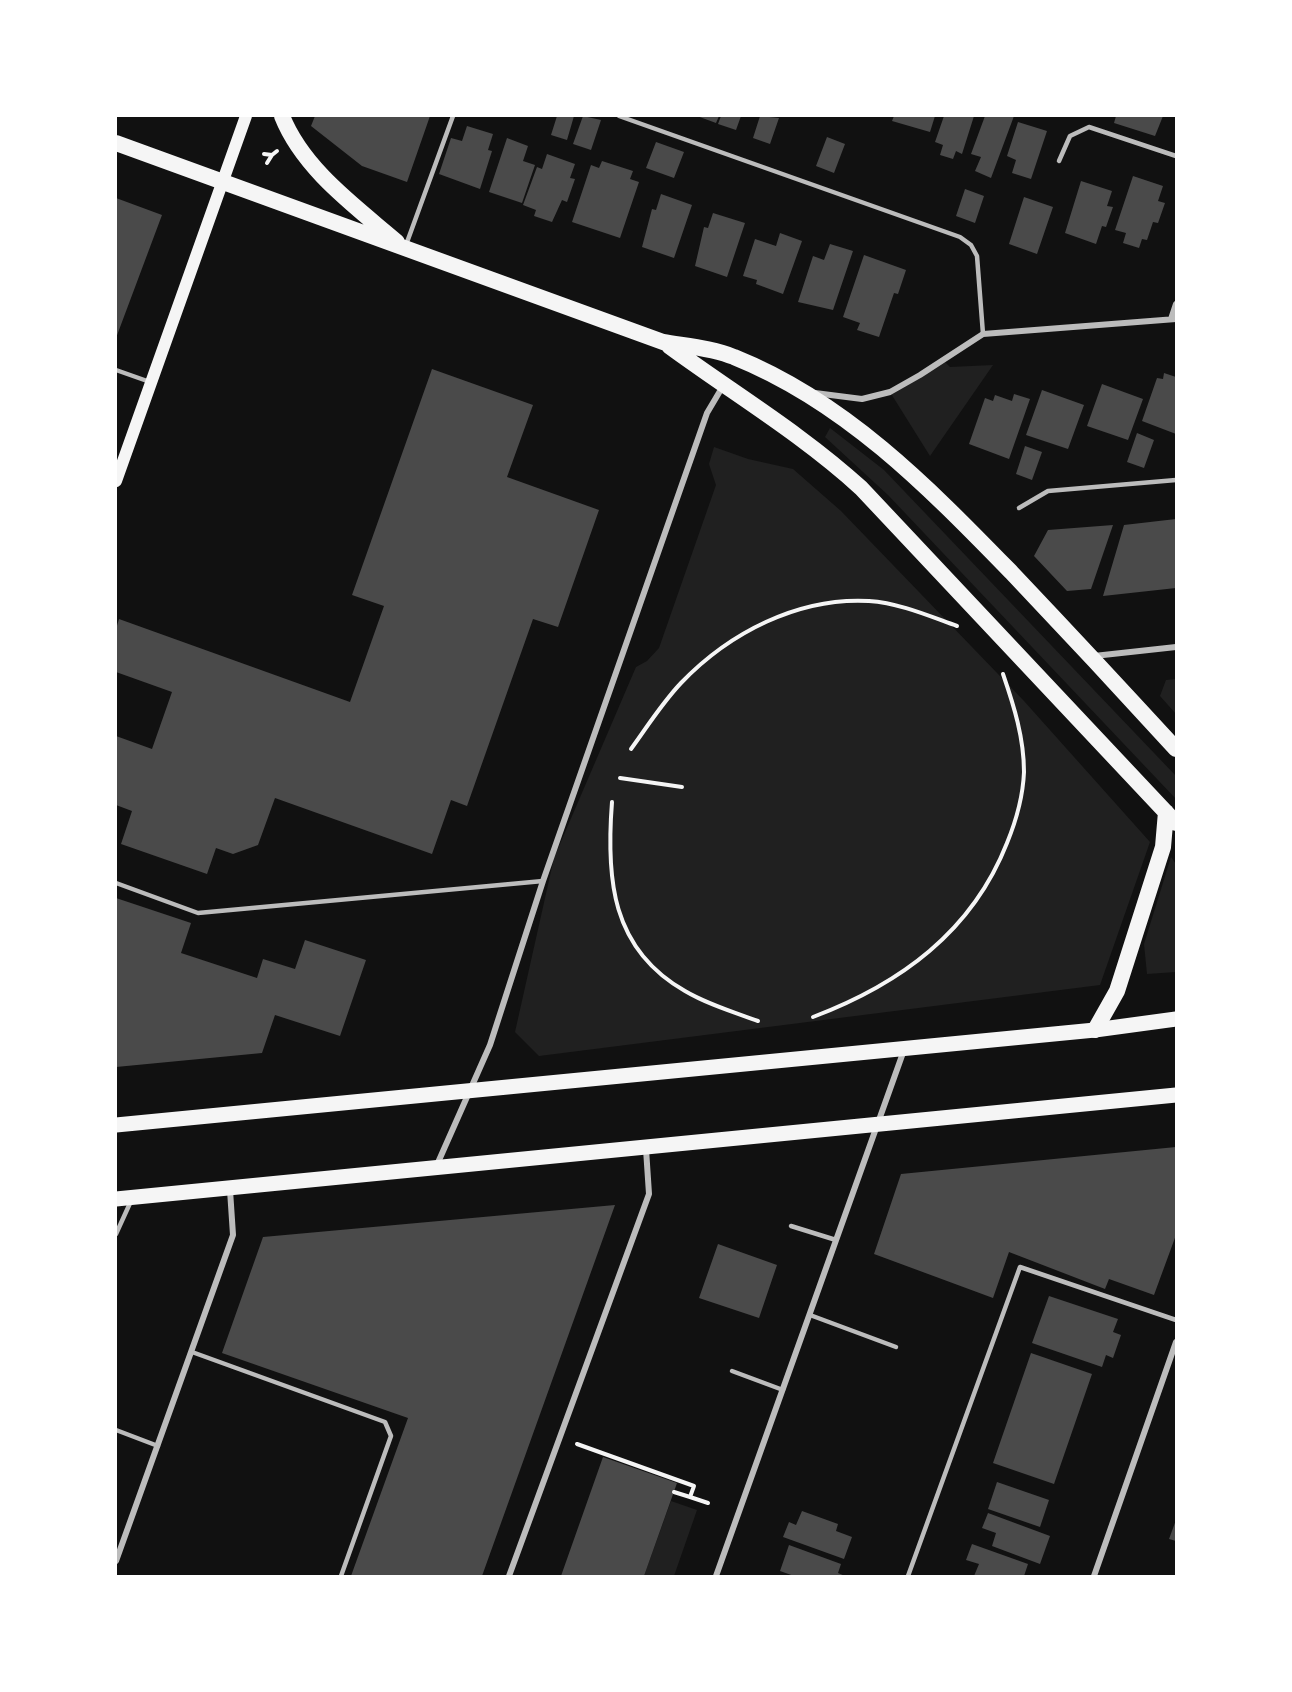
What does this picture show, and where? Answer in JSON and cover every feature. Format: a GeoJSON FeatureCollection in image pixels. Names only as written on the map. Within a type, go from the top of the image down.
{"type":"FeatureCollection","features":[{"type":"Feature","properties":{"kind":"highway"},"geometry":{"type":"LineString","coordinates":[[282,116],[293,138],[325,178],[405,249]]}},
{"type":"Feature","properties":{"kind":"highway"},"geometry":{"type":"LineString","coordinates":[[116,142],[663,342],[732,356],[804,392],[840,415],[902,463],[1091,656],[1176,749]]}},
{"type":"Feature","properties":{"kind":"highway"},"geometry":{"type":"LineString","coordinates":[[663,342],[723,386],[806,440],[861,488],[1171,818],[1117,991],[1095,1030]]}},
{"type":"Feature","properties":{"kind":"main road"},"geometry":{"type":"LineString","coordinates":[[116,481],[246,116]]}},
{"type":"Feature","properties":{"kind":"main road"},"geometry":{"type":"LineString","coordinates":[[116,1125],[904,1049],[1176,1020]]}},
{"type":"Feature","properties":{"kind":"main road"},"geometry":{"type":"LineString","coordinates":[[116,1199],[645,1149],[1176,1095]]}},
{"type":"Feature","properties":{"kind":"street"},"geometry":{"type":"LineString","coordinates":[[804,392],[851,399],[880,395],[900,387],[983,333],[1174,319],[1176,304]]}},
{"type":"Feature","properties":{"kind":"street"},"geometry":{"type":"LineString","coordinates":[[435,1169],[490,1045],[543,881],[707,413],[723,386]]}},
{"type":"Feature","properties":{"kind":"street"},"geometry":{"type":"LineString","coordinates":[[1091,656],[1176,647]]}},
{"type":"Feature","properties":{"kind":"street"},"geometry":{"type":"LineString","coordinates":[[716,1576],[904,1049]]}},
{"type":"Feature","properties":{"kind":"street"},"geometry":{"type":"LineString","coordinates":[[509,1576],[649,1194],[645,1149]]}},
{"type":"Feature","properties":{"kind":"street"},"geometry":{"type":"LineString","coordinates":[[116,1562],[233,1235],[230,1189]]}},
{"type":"Feature","properties":{"kind":"street"},"geometry":{"type":"LineString","coordinates":[[1094,1576],[1176,1342]]}},
{"type":"Feature","properties":{"kind":"lane"},"geometry":{"type":"LineString","coordinates":[[405,249],[453,116]]}},
{"type":"Feature","properties":{"kind":"lane"},"geometry":{"type":"LineString","coordinates":[[619,116],[960,237],[971,245],[977,256],[983,333]]}},
{"type":"Feature","properties":{"kind":"lane"},"geometry":{"type":"LineString","coordinates":[[1059,161],[1070,136],[1089,127],[1176,156]]}},
{"type":"Feature","properties":{"kind":"lane"},"geometry":{"type":"LineString","coordinates":[[116,370],[151,382]]}},
{"type":"Feature","properties":{"kind":"lane"},"geometry":{"type":"LineString","coordinates":[[1019,508],[1048,491],[1176,480]]}},
{"type":"Feature","properties":{"kind":"lane"},"geometry":{"type":"LineString","coordinates":[[116,883],[198,913],[543,881]]}},
{"type":"Feature","properties":{"kind":"lane"},"geometry":{"type":"LineString","coordinates":[[116,1234],[133,1198]]}},
{"type":"Feature","properties":{"kind":"lane"},"geometry":{"type":"LineString","coordinates":[[791,1226],[836,1240]]}},
{"type":"Feature","properties":{"kind":"lane"},"geometry":{"type":"LineString","coordinates":[[908,1576],[1020,1267],[1176,1320]]}},
{"type":"Feature","properties":{"kind":"lane"},"geometry":{"type":"LineString","coordinates":[[810,1315],[896,1347]]}},
{"type":"Feature","properties":{"kind":"lane"},"geometry":{"type":"LineString","coordinates":[[192,1352],[385,1422],[391,1436],[341,1576]]}},
{"type":"Feature","properties":{"kind":"lane"},"geometry":{"type":"LineString","coordinates":[[732,1371],[783,1390]]}},
{"type":"Feature","properties":{"kind":"lane"},"geometry":{"type":"LineString","coordinates":[[116,1430],[158,1446]]}},
{"type":"Feature","properties":{"kind":"path"},"geometry":{"type":"LineString","coordinates":[[267,163],[272,155]]}},
{"type":"Feature","properties":{"kind":"path"},"geometry":{"type":"LineString","coordinates":[[631,749],[680,684],[698,667],[730,641],[772,619],[820,604],[870,601],[894,605],[961,627]]}},
{"type":"Feature","properties":{"kind":"path"},"geometry":{"type":"LineString","coordinates":[[813,1017],[871,992],[926,956],[957,926],[994,873],[1017,813],[1024,773],[1019,728],[1003,674]]}},
{"type":"Feature","properties":{"kind":"path"},"geometry":{"type":"LineString","coordinates":[[620,778],[682,788]]}},
{"type":"Feature","properties":{"kind":"path"},"geometry":{"type":"LineString","coordinates":[[612,802],[609,850],[612,886],[618,908],[635,944],[658,972],[677,987],[708,1002],[758,1021]]}},
{"type":"Feature","properties":{"kind":"path"},"geometry":{"type":"LineString","coordinates":[[560,1438],[694,1486],[690,1497]]}},
{"type":"Feature","properties":{"kind":"path"},"geometry":{"type":"LineString","coordinates":[[674,1492],[708,1503]]}},
{"type":"Feature","properties":{"kind":"shaded area"},"geometry":{"type":"Polygon","coordinates":[[[943,360],[950,367],[993,365],[930,456],[890,392],[943,360]]]}},
{"type":"Feature","properties":{"kind":"shaded area"},"geometry":{"type":"Polygon","coordinates":[[[830,428],[884,470],[1176,776],[1176,799],[888,495],[825,437],[830,428]]]}},
{"type":"Feature","properties":{"kind":"shaded area"},"geometry":{"type":"Polygon","coordinates":[[[714,447],[748,459],[793,469],[841,511],[1024,701],[1150,842],[1100,985],[539,1056],[515,1032],[554,858],[636,667],[647,661],[659,648],[716,485],[709,464],[714,447]]]}},
{"type":"Feature","properties":{"kind":"shaded area"},"geometry":{"type":"Polygon","coordinates":[[[1176,679],[1176,714],[1160,696],[1166,680],[1176,679]]]}},
{"type":"Feature","properties":{"kind":"shaded area"},"geometry":{"type":"Polygon","coordinates":[[[1171,857],[1176,864],[1176,972],[1147,974],[1144,944],[1171,857]]]}},
{"type":"Feature","properties":{"kind":"shaded area"},"geometry":{"type":"Polygon","coordinates":[[[671,1501],[697,1510],[674,1576],[644,1576],[671,1501]]]}},
{"type":"Feature","properties":{"kind":"building"},"geometry":{"type":"Polygon","coordinates":[[[315,116],[430,116],[407,182],[362,166],[311,126],[315,116]]]}},
{"type":"Feature","properties":{"kind":"building"},"geometry":{"type":"Polygon","coordinates":[[[557,116],[574,116],[567,140],[551,135],[557,116]]]}},
{"type":"Feature","properties":{"kind":"building"},"geometry":{"type":"Polygon","coordinates":[[[583,116],[601,120],[591,150],[573,144],[583,116]]]}},
{"type":"Feature","properties":{"kind":"building"},"geometry":{"type":"Polygon","coordinates":[[[697,116],[719,116],[716,123],[697,116]]]}},
{"type":"Feature","properties":{"kind":"building"},"geometry":{"type":"Polygon","coordinates":[[[721,116],[741,116],[736,130],[718,124],[721,116]]]}},
{"type":"Feature","properties":{"kind":"building"},"geometry":{"type":"Polygon","coordinates":[[[760,116],[779,118],[770,144],[753,138],[760,116]]]}},
{"type":"Feature","properties":{"kind":"building"},"geometry":{"type":"Polygon","coordinates":[[[894,116],[935,116],[930,132],[892,121],[894,116]]]}},
{"type":"Feature","properties":{"kind":"building"},"geometry":{"type":"Polygon","coordinates":[[[944,116],[974,116],[962,154],[956,151],[953,159],[940,155],[943,145],[935,142],[944,116]]]}},
{"type":"Feature","properties":{"kind":"building"},"geometry":{"type":"Polygon","coordinates":[[[985,116],[1014,116],[991,178],[975,171],[981,157],[971,154],[985,116]]]}},
{"type":"Feature","properties":{"kind":"building"},"geometry":{"type":"Polygon","coordinates":[[[1116,116],[1163,116],[1155,136],[1114,123],[1116,116]]]}},
{"type":"Feature","properties":{"kind":"building"},"geometry":{"type":"Polygon","coordinates":[[[1018,122],[1047,131],[1031,179],[1012,173],[1016,160],[1007,156],[1018,122]]]}},
{"type":"Feature","properties":{"kind":"building"},"geometry":{"type":"Polygon","coordinates":[[[467,126],[493,134],[488,150],[492,151],[480,189],[439,174],[451,138],[462,141],[467,126]]]}},
{"type":"Feature","properties":{"kind":"building"},"geometry":{"type":"Polygon","coordinates":[[[827,137],[845,144],[834,173],[816,166],[827,137]]]}},
{"type":"Feature","properties":{"kind":"building"},"geometry":{"type":"Polygon","coordinates":[[[507,138],[528,146],[523,161],[535,165],[522,203],[489,192],[507,138]]]}},
{"type":"Feature","properties":{"kind":"building"},"geometry":{"type":"Polygon","coordinates":[[[656,142],[684,152],[674,178],[646,168],[656,142]]]}},
{"type":"Feature","properties":{"kind":"building"},"geometry":{"type":"Polygon","coordinates":[[[547,154],[575,164],[570,178],[575,179],[567,202],[562,200],[552,222],[534,216],[536,210],[523,205],[537,167],[542,169],[547,154]]]}},
{"type":"Feature","properties":{"kind":"building"},"geometry":{"type":"Polygon","coordinates":[[[602,161],[633,171],[630,179],[639,182],[620,238],[572,222],[591,165],[599,168],[602,161]]]}},
{"type":"Feature","properties":{"kind":"building"},"geometry":{"type":"Polygon","coordinates":[[[1133,176],[1163,186],[1158,201],[1165,203],[1158,223],[1153,222],[1147,240],[1142,239],[1139,248],[1123,243],[1126,233],[1115,230],[1133,176]]]}},
{"type":"Feature","properties":{"kind":"building"},"geometry":{"type":"Polygon","coordinates":[[[1081,181],[1112,191],[1107,206],[1113,207],[1106,227],[1102,226],[1096,244],[1065,233],[1081,181]]]}},
{"type":"Feature","properties":{"kind":"building"},"geometry":{"type":"Polygon","coordinates":[[[965,189],[984,196],[975,223],[956,216],[965,189]]]}},
{"type":"Feature","properties":{"kind":"building"},"geometry":{"type":"Polygon","coordinates":[[[661,194],[692,205],[674,258],[642,247],[652,209],[656,210],[661,194]]]}},
{"type":"Feature","properties":{"kind":"building"},"geometry":{"type":"Polygon","coordinates":[[[1024,197],[1053,207],[1037,254],[1009,244],[1024,197]]]}},
{"type":"Feature","properties":{"kind":"building"},"geometry":{"type":"Polygon","coordinates":[[[116,198],[162,215],[116,338],[116,198]]]}},
{"type":"Feature","properties":{"kind":"building"},"geometry":{"type":"Polygon","coordinates":[[[713,213],[745,223],[727,277],[695,266],[704,227],[708,228],[713,213]]]}},
{"type":"Feature","properties":{"kind":"building"},"geometry":{"type":"Polygon","coordinates":[[[780,233],[802,241],[783,294],[756,284],[757,280],[743,276],[755,239],[776,246],[780,233]]]}},
{"type":"Feature","properties":{"kind":"building"},"geometry":{"type":"Polygon","coordinates":[[[830,244],[853,251],[833,310],[798,302],[813,256],[824,260],[830,244]]]}},
{"type":"Feature","properties":{"kind":"building"},"geometry":{"type":"Polygon","coordinates":[[[864,255],[906,270],[898,294],[894,293],[879,337],[857,330],[860,323],[843,317],[864,255]]]}},
{"type":"Feature","properties":{"kind":"building"},"geometry":{"type":"Polygon","coordinates":[[[432,369],[533,405],[507,477],[599,510],[558,627],[533,619],[467,806],[451,800],[432,854],[275,798],[258,845],[233,854],[216,848],[207,874],[121,844],[132,811],[116,805],[116,736],[152,749],[172,692],[116,672],[116,629],[119,619],[350,702],[384,606],[352,595],[432,369]]]}},
{"type":"Feature","properties":{"kind":"building"},"geometry":{"type":"Polygon","coordinates":[[[1164,373],[1176,377],[1176,434],[1142,421],[1157,378],[1163,379],[1164,373]]]}},
{"type":"Feature","properties":{"kind":"building"},"geometry":{"type":"Polygon","coordinates":[[[1102,384],[1143,399],[1128,440],[1087,426],[1102,384]]]}},
{"type":"Feature","properties":{"kind":"building"},"geometry":{"type":"Polygon","coordinates":[[[1042,390],[1084,405],[1068,449],[1026,435],[1042,390]]]}},
{"type":"Feature","properties":{"kind":"building"},"geometry":{"type":"Polygon","coordinates":[[[1014,394],[1030,399],[1009,459],[969,444],[985,398],[993,401],[995,395],[1012,401],[1014,394]]]}},
{"type":"Feature","properties":{"kind":"building"},"geometry":{"type":"Polygon","coordinates":[[[1137,433],[1154,440],[1144,468],[1127,462],[1137,433]]]}},
{"type":"Feature","properties":{"kind":"building"},"geometry":{"type":"Polygon","coordinates":[[[1025,446],[1042,452],[1032,480],[1016,474],[1025,446]]]}},
{"type":"Feature","properties":{"kind":"building"},"geometry":{"type":"Polygon","coordinates":[[[1176,519],[1176,588],[1103,596],[1124,525],[1176,519]]]}},
{"type":"Feature","properties":{"kind":"building"},"geometry":{"type":"Polygon","coordinates":[[[1113,525],[1091,589],[1067,591],[1034,556],[1048,530],[1113,525]]]}},
{"type":"Feature","properties":{"kind":"building"},"geometry":{"type":"Polygon","coordinates":[[[116,898],[191,923],[181,953],[257,978],[263,959],[295,969],[305,940],[366,960],[340,1036],[275,1015],[262,1053],[116,1067],[116,898]]]}},
{"type":"Feature","properties":{"kind":"building"},"geometry":{"type":"Polygon","coordinates":[[[1176,1147],[1176,1235],[1154,1295],[1109,1279],[1105,1289],[1009,1252],[993,1298],[874,1254],[901,1174],[1176,1147]]]}},
{"type":"Feature","properties":{"kind":"building"},"geometry":{"type":"Polygon","coordinates":[[[615,1205],[482,1576],[351,1576],[408,1418],[222,1353],[263,1237],[615,1205]]]}},
{"type":"Feature","properties":{"kind":"building"},"geometry":{"type":"Polygon","coordinates":[[[718,1244],[777,1265],[759,1318],[699,1298],[718,1244]]]}},
{"type":"Feature","properties":{"kind":"building"},"geometry":{"type":"Polygon","coordinates":[[[1049,1296],[1118,1319],[1113,1332],[1121,1335],[1113,1358],[1106,1355],[1102,1367],[1032,1343],[1049,1296]]]}},
{"type":"Feature","properties":{"kind":"building"},"geometry":{"type":"Polygon","coordinates":[[[1031,1353],[1092,1374],[1054,1484],[993,1463],[1031,1353]]]}},
{"type":"Feature","properties":{"kind":"building"},"geometry":{"type":"Polygon","coordinates":[[[603,1457],[677,1483],[644,1576],[561,1576],[603,1457]]]}},
{"type":"Feature","properties":{"kind":"building"},"geometry":{"type":"Polygon","coordinates":[[[997,1482],[1049,1500],[1040,1527],[988,1509],[997,1482]]]}},
{"type":"Feature","properties":{"kind":"building"},"geometry":{"type":"Polygon","coordinates":[[[802,1511],[838,1524],[836,1531],[852,1537],[844,1559],[783,1537],[789,1522],[796,1525],[802,1511]]]}},
{"type":"Feature","properties":{"kind":"building"},"geometry":{"type":"Polygon","coordinates":[[[988,1513],[1050,1536],[1040,1564],[992,1546],[996,1533],[982,1528],[988,1513]]]}},
{"type":"Feature","properties":{"kind":"building"},"geometry":{"type":"Polygon","coordinates":[[[1176,1520],[1176,1541],[1169,1539],[1176,1520]]]}},
{"type":"Feature","properties":{"kind":"building"},"geometry":{"type":"Polygon","coordinates":[[[972,1544],[1028,1564],[1024,1576],[974,1576],[979,1564],[966,1560],[972,1544]]]}},
{"type":"Feature","properties":{"kind":"building"},"geometry":{"type":"Polygon","coordinates":[[[789,1545],[841,1564],[838,1573],[845,1576],[794,1576],[780,1571],[789,1545]]]}}]}
